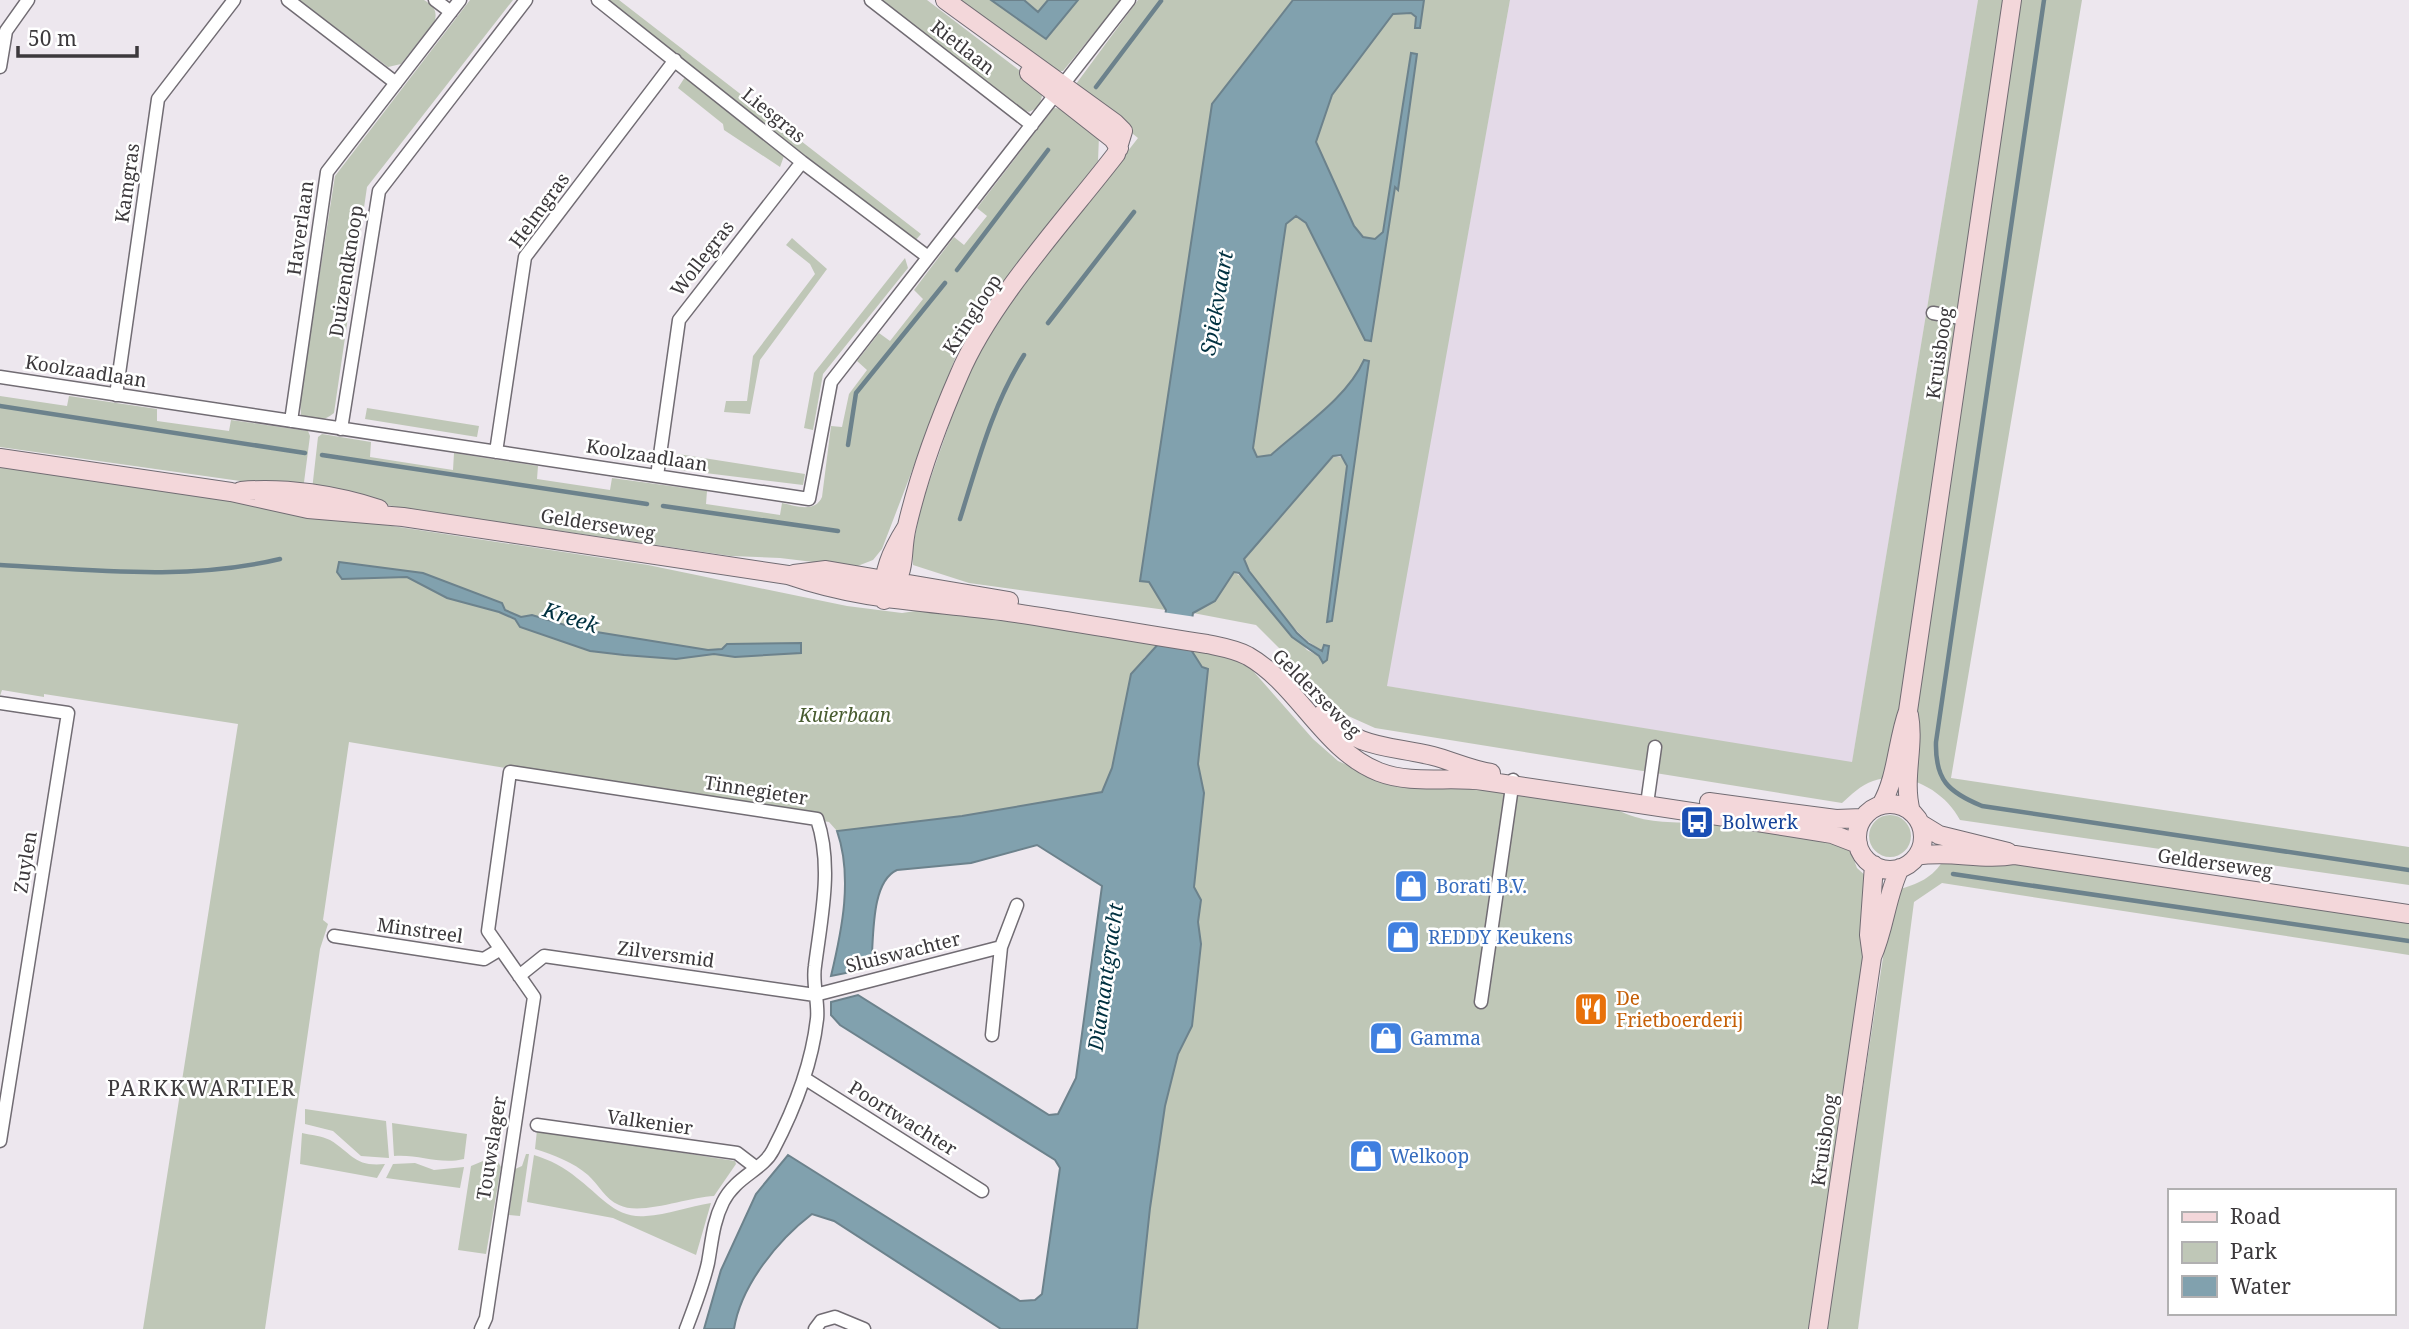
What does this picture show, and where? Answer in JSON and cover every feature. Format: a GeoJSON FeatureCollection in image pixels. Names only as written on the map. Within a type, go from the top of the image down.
{"type":"FeatureCollection","features":[{"type":"Feature","properties":{"kind":"street"},"geometry":{"type":"LineString","coordinates":[[0,67],[5,31],[28,0]]}},
{"type":"Feature","properties":{"kind":"street","name":"Kamgras"},"geometry":{"type":"LineString","coordinates":[[116,395],[158,99],[234,0]]}},
{"type":"Feature","properties":{"kind":"street"},"geometry":{"type":"LineString","coordinates":[[288,0],[396,83]]}},
{"type":"Feature","properties":{"kind":"street"},"geometry":{"type":"LineString","coordinates":[[435,0],[451,12]]}},
{"type":"Feature","properties":{"kind":"street","name":"Haverlaan"},"geometry":{"type":"LineString","coordinates":[[291,421],[327,172],[460,0]]}},
{"type":"Feature","properties":{"kind":"street","name":"Duizendknoop"},"geometry":{"type":"LineString","coordinates":[[341,429],[379,191],[526,0]]}},
{"type":"Feature","properties":{"kind":"street","name":"Liesgras"},"geometry":{"type":"LineString","coordinates":[[598,0],[802,162],[928,257]]}},
{"type":"Feature","properties":{"kind":"street","name":"Rietlaan"},"geometry":{"type":"LineString","coordinates":[[871,0],[1032,125]]}},
{"type":"Feature","properties":{"kind":"street","name":"Kringloop"},"geometry":{"type":"LineString","coordinates":[[884,600],[890,582],[893,548],[906,528],[959,373],[978,339],[1119,148],[1113,139],[1060,89],[1017,64],[1006,47],[945,0]]}},
{"type":"Feature","properties":{"kind":"street","name":"Koolzaadlaan"},"geometry":{"type":"LineString","coordinates":[[0,377],[809,499],[831,382],[1129,0]]}},
{"type":"Feature","properties":{"kind":"street","name":"Kruisboog"},"geometry":{"type":"LineString","coordinates":[[1881,805],[1888,793],[1900,733],[1908,711],[2012,0]]}},
{"type":"Feature","properties":{"kind":"street","name":"Helmgras"},"geometry":{"type":"LineString","coordinates":[[496,452],[525,257],[676,60]]}},
{"type":"Feature","properties":{"kind":"street","name":"Wollegras"},"geometry":{"type":"LineString","coordinates":[[657,476],[679,320],[802,162]]}},
{"type":"Feature","properties":{"kind":"street"},"geometry":{"type":"LineString","coordinates":[[1933,313],[1966,318]]}},
{"type":"Feature","properties":{"kind":"street","name":"Gelderseweg"},"geometry":{"type":"LineString","coordinates":[[0,457],[231,492],[269,489],[357,502],[403,517],[788,575],[823,587],[884,600],[1146,629]]}},
{"type":"Feature","properties":{"kind":"street","name":"Gelderseweg"},"geometry":{"type":"LineString","coordinates":[[788,575],[826,570],[1146,629],[1252,645],[1349,737],[1377,747],[1432,756],[1513,781]]}},
{"type":"Feature","properties":{"kind":"street","name":"Gelderseweg"},"geometry":{"type":"LineString","coordinates":[[1208,639],[1261,665],[1337,743],[1356,760],[1380,773],[1434,782],[1513,781],[1648,799],[1836,819],[1863,818]]}},
{"type":"Feature","properties":{"kind":"street","name":"Zuylen"},"geometry":{"type":"LineString","coordinates":[[0,702],[68,713],[4,1092],[0,1141]]}},
{"type":"Feature","properties":{"kind":"street","name":"Kruisboog"},"geometry":{"type":"LineString","coordinates":[[1908,711],[1912,732],[1907,795],[1916,818]]}},
{"type":"Feature","properties":{"kind":"street"},"geometry":{"type":"LineString","coordinates":[[1648,799],[1656,747]]}},
{"type":"Feature","properties":{"kind":"street","name":"Tinnegieter"},"geometry":{"type":"LineString","coordinates":[[519,976],[490,939],[488,925],[510,772],[817,819],[821,832],[825,899],[814,970],[817,1017],[804,1078],[773,1151],[764,1163],[740,1178],[724,1199],[713,1224],[708,1265],[687,1329]]}},
{"type":"Feature","properties":{"kind":"street"},"geometry":{"type":"LineString","coordinates":[[1481,1002],[1513,781]]}},
{"type":"Feature","properties":{"kind":"street","name":"Gelderseweg"},"geometry":{"type":"LineString","coordinates":[[1648,799],[1832,834],[1858,844]]}},
{"type":"Feature","properties":{"kind":"street"},"geometry":{"type":"LineString","coordinates":[[1895,804],[1916,818],[1923,835],[1917,856],[1900,868],[1891,870],[1874,865],[1858,844],[1858,827],[1863,818],[1881,805],[1895,804]]}},
{"type":"Feature","properties":{"kind":"street","name":"Gelderseweg"},"geometry":{"type":"LineString","coordinates":[[1916,818],[1939,835],[2001,848],[2015,855]]}},
{"type":"Feature","properties":{"kind":"street","name":"Gelderseweg"},"geometry":{"type":"LineString","coordinates":[[1917,856],[1936,853],[1997,858],[2015,855],[2409,914]]}},
{"type":"Feature","properties":{"kind":"street","name":"Kruisboog"},"geometry":{"type":"LineString","coordinates":[[1818,1329],[1872,957],[1869,936],[1874,865]]}},
{"type":"Feature","properties":{"kind":"street","name":"Kruisboog"},"geometry":{"type":"LineString","coordinates":[[1872,957],[1882,936],[1892,884],[1900,868]]}},
{"type":"Feature","properties":{"kind":"street"},"geometry":{"type":"LineString","coordinates":[[992,1035],[1000,947],[1017,905]]}},
{"type":"Feature","properties":{"kind":"street","name":"Minstreel"},"geometry":{"type":"LineString","coordinates":[[334,936],[484,959],[499,950]]}},
{"type":"Feature","properties":{"kind":"street","name":"Sluiswachter"},"geometry":{"type":"LineString","coordinates":[[815,995],[1000,947]]}},
{"type":"Feature","properties":{"kind":"street","name":"Zilversmid"},"geometry":{"type":"LineString","coordinates":[[519,976],[544,956],[815,995]]}},
{"type":"Feature","properties":{"kind":"street","name":"Touwslager"},"geometry":{"type":"LineString","coordinates":[[481,1329],[486,1318],[534,997],[519,976]]}},
{"type":"Feature","properties":{"kind":"street","name":"Poortwachter"},"geometry":{"type":"LineString","coordinates":[[804,1078],[982,1191]]}},
{"type":"Feature","properties":{"kind":"street","name":"Valkenier"},"geometry":{"type":"LineString","coordinates":[[537,1125],[737,1153],[754,1167]]}},
{"type":"Feature","properties":{"kind":"street"},"geometry":{"type":"LineString","coordinates":[[815,1329],[821,1321],[835,1317],[863,1329]]}},
{"type":"Feature","properties":{"kind":"shaded area"},"geometry":{"type":"Polygon","coordinates":[[[1510,0],[1978,0],[1852,763],[1386,686],[1510,0]]]}},
{"type":"Feature","properties":{"kind":"green space"},"geometry":{"type":"Polygon","coordinates":[[[299,0],[424,0],[436,14],[435,21],[401,64],[388,67],[299,0]]]}},
{"type":"Feature","properties":{"kind":"green space"},"geometry":{"type":"Polygon","coordinates":[[[470,0],[513,0],[367,187],[334,413],[322,419],[305,417],[301,415],[300,400],[335,176],[470,0]]]}},
{"type":"Feature","properties":{"kind":"green space"},"geometry":{"type":"Polygon","coordinates":[[[605,0],[619,0],[921,234],[915,241],[605,0]]]}},
{"type":"Feature","properties":{"kind":"green space"},"geometry":{"type":"Polygon","coordinates":[[[879,0],[927,0],[1036,83],[1042,96],[1039,107],[1029,112],[1019,108],[879,0]]]}},
{"type":"Feature","properties":{"kind":"green space"},"geometry":{"type":"Polygon","coordinates":[[[955,0],[1121,0],[1063,71],[1057,71],[955,0]]]}},
{"type":"Feature","properties":{"kind":"green space"},"geometry":{"type":"Polygon","coordinates":[[[1138,0],[1293,0],[1212,104],[1141,581],[1149,582],[1166,610],[969,583],[913,565],[912,551],[921,506],[968,370],[1005,309],[1138,138],[1081,92],[1076,84],[1138,0]]]}},
{"type":"Feature","properties":{"kind":"green space"},"geometry":{"type":"Polygon","coordinates":[[[1424,0],[1510,0],[1387,686],[1852,762],[1978,0],[2082,0],[1951,778],[2409,847],[2409,885],[1960,820],[1945,800],[1935,792],[1912,780],[1899,778],[1873,781],[1856,790],[1842,803],[1375,728],[1346,715],[1256,625],[1193,613],[1215,601],[1234,572],[1246,580],[1307,650],[1319,656],[1323,651],[1301,636],[1292,626],[1249,571],[1244,559],[1334,456],[1345,458],[1347,476],[1364,360],[1346,387],[1322,412],[1271,455],[1257,457],[1253,448],[1286,224],[1296,216],[1306,223],[1365,340],[1371,341],[1395,186],[1398,189],[1417,54],[1383,232],[1375,239],[1363,237],[1354,226],[1316,142],[1332,95],[1393,14],[1411,13],[1416,17],[1416,28],[1420,28],[1424,0]]]}},
{"type":"Feature","properties":{"kind":"green space"},"geometry":{"type":"Polygon","coordinates":[[[685,77],[784,156],[780,167],[724,130],[723,124],[678,88],[685,77]]]}},
{"type":"Feature","properties":{"kind":"green space"},"geometry":{"type":"Polygon","coordinates":[[[1054,108],[1066,109],[1099,136],[1098,161],[1000,286],[961,343],[882,549],[873,560],[855,567],[780,558],[731,556],[397,507],[312,490],[318,437],[322,434],[371,442],[370,457],[453,470],[454,453],[538,466],[537,479],[610,490],[612,478],[707,491],[706,504],[780,515],[782,503],[799,507],[815,505],[822,497],[831,426],[842,427],[849,394],[867,370],[857,361],[879,333],[890,341],[923,299],[914,290],[954,237],[964,245],[987,216],[977,208],[1054,108]]]}},
{"type":"Feature","properties":{"kind":"green space"},"geometry":{"type":"Polygon","coordinates":[[[792,238],[827,269],[760,360],[750,414],[724,412],[726,401],[747,401],[753,356],[815,274],[810,264],[786,245],[792,238]]]}},
{"type":"Feature","properties":{"kind":"green space"},"geometry":{"type":"Polygon","coordinates":[[[905,258],[908,268],[823,374],[813,430],[804,428],[814,373],[905,258]]]}},
{"type":"Feature","properties":{"kind":"green space"},"geometry":{"type":"Polygon","coordinates":[[[0,396],[67,406],[69,396],[157,409],[157,421],[229,431],[231,420],[308,431],[310,436],[303,490],[0,447],[0,396]]]}},
{"type":"Feature","properties":{"kind":"green space"},"geometry":{"type":"Polygon","coordinates":[[[367,408],[479,426],[477,437],[365,419],[367,408]]]}},
{"type":"Feature","properties":{"kind":"green space"},"geometry":{"type":"Polygon","coordinates":[[[678,454],[805,474],[803,485],[681,470],[678,454]]]}},
{"type":"Feature","properties":{"kind":"green space","name":"Kuierbaan"},"geometry":{"type":"Polygon","coordinates":[[[0,466],[648,565],[847,606],[902,613],[937,608],[1161,641],[1144,658],[1106,806],[964,816],[837,831],[829,822],[349,742],[323,920],[328,924],[320,949],[265,1329],[143,1329],[238,724],[44,694],[44,697],[2,690],[0,696],[0,466]]]}},
{"type":"Feature","properties":{"kind":"green space"},"geometry":{"type":"Polygon","coordinates":[[[1188,645],[1239,655],[1313,739],[1338,761],[1368,774],[1434,788],[1473,786],[1616,809],[1653,821],[1734,824],[1848,844],[1857,868],[1868,878],[1863,962],[1811,1329],[1137,1329],[1150,1208],[1165,1106],[1178,1054],[1192,1026],[1201,944],[1198,922],[1201,900],[1194,887],[1204,793],[1198,764],[1208,669],[1202,668],[1188,645]]]}},
{"type":"Feature","properties":{"kind":"green space"},"geometry":{"type":"Polygon","coordinates":[[[1890,815],[1905,821],[1911,836],[1905,851],[1890,857],[1875,851],[1869,836],[1875,821],[1890,815]]]}},
{"type":"Feature","properties":{"kind":"green space"},"geometry":{"type":"Polygon","coordinates":[[[1944,859],[2009,862],[2409,922],[2409,955],[1942,883],[1914,902],[1858,1329],[1826,1329],[1888,925],[1897,890],[1924,879],[1935,871],[1944,859]]]}},
{"type":"Feature","properties":{"kind":"green space"},"geometry":{"type":"Polygon","coordinates":[[[305,1109],[386,1121],[389,1158],[361,1156],[333,1131],[305,1124],[305,1109]]]}},
{"type":"Feature","properties":{"kind":"green space"},"geometry":{"type":"Polygon","coordinates":[[[392,1123],[467,1134],[464,1159],[446,1161],[394,1156],[392,1123]]]}},
{"type":"Feature","properties":{"kind":"green space"},"geometry":{"type":"Polygon","coordinates":[[[537,1130],[735,1161],[736,1164],[714,1196],[652,1207],[628,1208],[610,1199],[576,1166],[535,1149],[537,1130]]]}},
{"type":"Feature","properties":{"kind":"green space"},"geometry":{"type":"Polygon","coordinates":[[[302,1133],[330,1140],[360,1161],[385,1164],[377,1178],[300,1164],[302,1133]]]}},
{"type":"Feature","properties":{"kind":"green space"},"geometry":{"type":"Polygon","coordinates":[[[526,1154],[529,1154],[520,1216],[509,1215],[515,1169],[522,1166],[526,1154]]]}},
{"type":"Feature","properties":{"kind":"green space"},"geometry":{"type":"Polygon","coordinates":[[[534,1155],[567,1170],[608,1204],[625,1214],[654,1215],[711,1203],[696,1255],[613,1218],[527,1202],[534,1155]]]}},
{"type":"Feature","properties":{"kind":"green space"},"geometry":{"type":"Polygon","coordinates":[[[495,1156],[501,1167],[486,1254],[458,1250],[471,1166],[495,1156]]]}},
{"type":"Feature","properties":{"kind":"green space"},"geometry":{"type":"Polygon","coordinates":[[[415,1163],[434,1170],[464,1167],[460,1188],[386,1178],[393,1164],[415,1163]]]}},
{"type":"Feature","properties":{"kind":"water"},"geometry":{"type":"Polygon","coordinates":[[[991,0],[1024,0],[1038,12],[1048,0],[1078,0],[1046,39],[991,0]]]}},
{"type":"Feature","properties":{"kind":"water"},"geometry":{"type":"Polygon","coordinates":[[[1293,0],[1424,0],[1420,28],[1415,28],[1416,17],[1411,13],[1393,14],[1332,95],[1316,142],[1354,226],[1363,237],[1375,239],[1383,232],[1411,53],[1417,54],[1398,190],[1395,187],[1371,341],[1365,340],[1306,223],[1296,216],[1286,224],[1253,448],[1257,457],[1271,455],[1323,411],[1347,387],[1364,360],[1369,361],[1332,621],[1327,622],[1347,466],[1341,455],[1333,456],[1244,559],[1249,571],[1297,633],[1322,651],[1324,645],[1329,646],[1327,660],[1323,663],[1319,656],[1292,637],[1239,573],[1234,572],[1215,601],[1193,613],[1188,645],[1202,667],[1208,669],[1198,764],[1204,793],[1194,887],[1201,900],[1198,922],[1201,944],[1192,1026],[1178,1054],[1165,1106],[1150,1208],[1137,1329],[1001,1329],[834,1221],[812,1214],[786,1237],[763,1265],[744,1296],[734,1329],[704,1329],[721,1270],[756,1194],[788,1155],[1020,1301],[1035,1300],[1042,1294],[1060,1168],[1055,1160],[840,1025],[831,1015],[831,1002],[858,995],[1049,1115],[1058,1114],[1076,1078],[1102,886],[1037,845],[971,863],[897,870],[882,886],[878,899],[871,968],[831,976],[842,922],[845,885],[842,849],[837,831],[962,816],[1102,792],[1112,768],[1131,674],[1161,641],[1166,610],[1149,582],[1140,581],[1212,104],[1293,0]]]}},
{"type":"Feature","properties":{"kind":"water"},"geometry":{"type":"Polygon","coordinates":[[[339,562],[423,573],[502,603],[505,610],[521,617],[532,615],[578,629],[708,650],[722,649],[727,644],[801,643],[801,653],[735,657],[714,654],[676,659],[590,651],[520,627],[515,619],[499,612],[447,598],[407,577],[342,579],[337,572],[339,562]]]}},
{"type":"Feature","properties":{"kind":"pier"},"geometry":{"type":"Polygon","coordinates":[[[1162,612],[1196,617],[1192,645],[1158,640],[1162,612]]]}},
{"type":"Feature","properties":{"kind":"waterway"},"geometry":{"type":"LineString","coordinates":[[2044,0],[1936,742],[1941,775],[1952,790],[1982,806],[2409,870]]}},
{"type":"Feature","properties":{"kind":"waterway"},"geometry":{"type":"LineString","coordinates":[[1096,87],[1161,1]]}},
{"type":"Feature","properties":{"kind":"waterway"},"geometry":{"type":"LineString","coordinates":[[957,270],[1048,150]]}},
{"type":"Feature","properties":{"kind":"waterway"},"geometry":{"type":"LineString","coordinates":[[1048,323],[1134,212]]}},
{"type":"Feature","properties":{"kind":"waterway"},"geometry":{"type":"LineString","coordinates":[[848,445],[856,393],[945,283]]}},
{"type":"Feature","properties":{"kind":"waterway"},"geometry":{"type":"LineString","coordinates":[[960,519],[994,414],[1024,355]]}},
{"type":"Feature","properties":{"kind":"waterway"},"geometry":{"type":"LineString","coordinates":[[0,406],[305,453]]}},
{"type":"Feature","properties":{"kind":"waterway"},"geometry":{"type":"LineString","coordinates":[[322,455],[647,504]]}},
{"type":"Feature","properties":{"kind":"waterway"},"geometry":{"type":"LineString","coordinates":[[663,506],[838,531]]}},
{"type":"Feature","properties":{"kind":"waterway","name":"Kreek"},"geometry":{"type":"LineString","coordinates":[[0,565],[175,572],[245,566],[280,559]]}},
{"type":"Feature","properties":{"kind":"waterway"},"geometry":{"type":"LineString","coordinates":[[1953,874],[2409,941]]}},
{"type":"Feature","properties":{"kind":"place","name":"Bolwerk"},"geometry":{"type":"Point","coordinates":[1697,822]}},
{"type":"Feature","properties":{"kind":"place","name":"Borati B.V."},"geometry":{"type":"Point","coordinates":[1411,886]}},
{"type":"Feature","properties":{"kind":"place","name":"REDDY Keukens"},"geometry":{"type":"Point","coordinates":[1403,937]}},
{"type":"Feature","properties":{"kind":"place","name":"De Frietboerderij"},"geometry":{"type":"Point","coordinates":[1591,1009]}},
{"type":"Feature","properties":{"kind":"place","name":"Gamma"},"geometry":{"type":"Point","coordinates":[1386,1038]}},
{"type":"Feature","properties":{"kind":"place","name":"Welkoop"},"geometry":{"type":"Point","coordinates":[1366,1156]}},
{"type":"Feature","properties":{"kind":"district","name":"PARKKWARTIER"},"geometry":{"type":"Point","coordinates":[202,1088]}},
{"type":"Feature","properties":{"kind":"water label","name":"Spiekvaart"},"geometry":{"type":"Point","coordinates":[1216,303]}},
{"type":"Feature","properties":{"kind":"water label","name":"Diamantgracht"},"geometry":{"type":"Point","coordinates":[1105,977]}}]}
